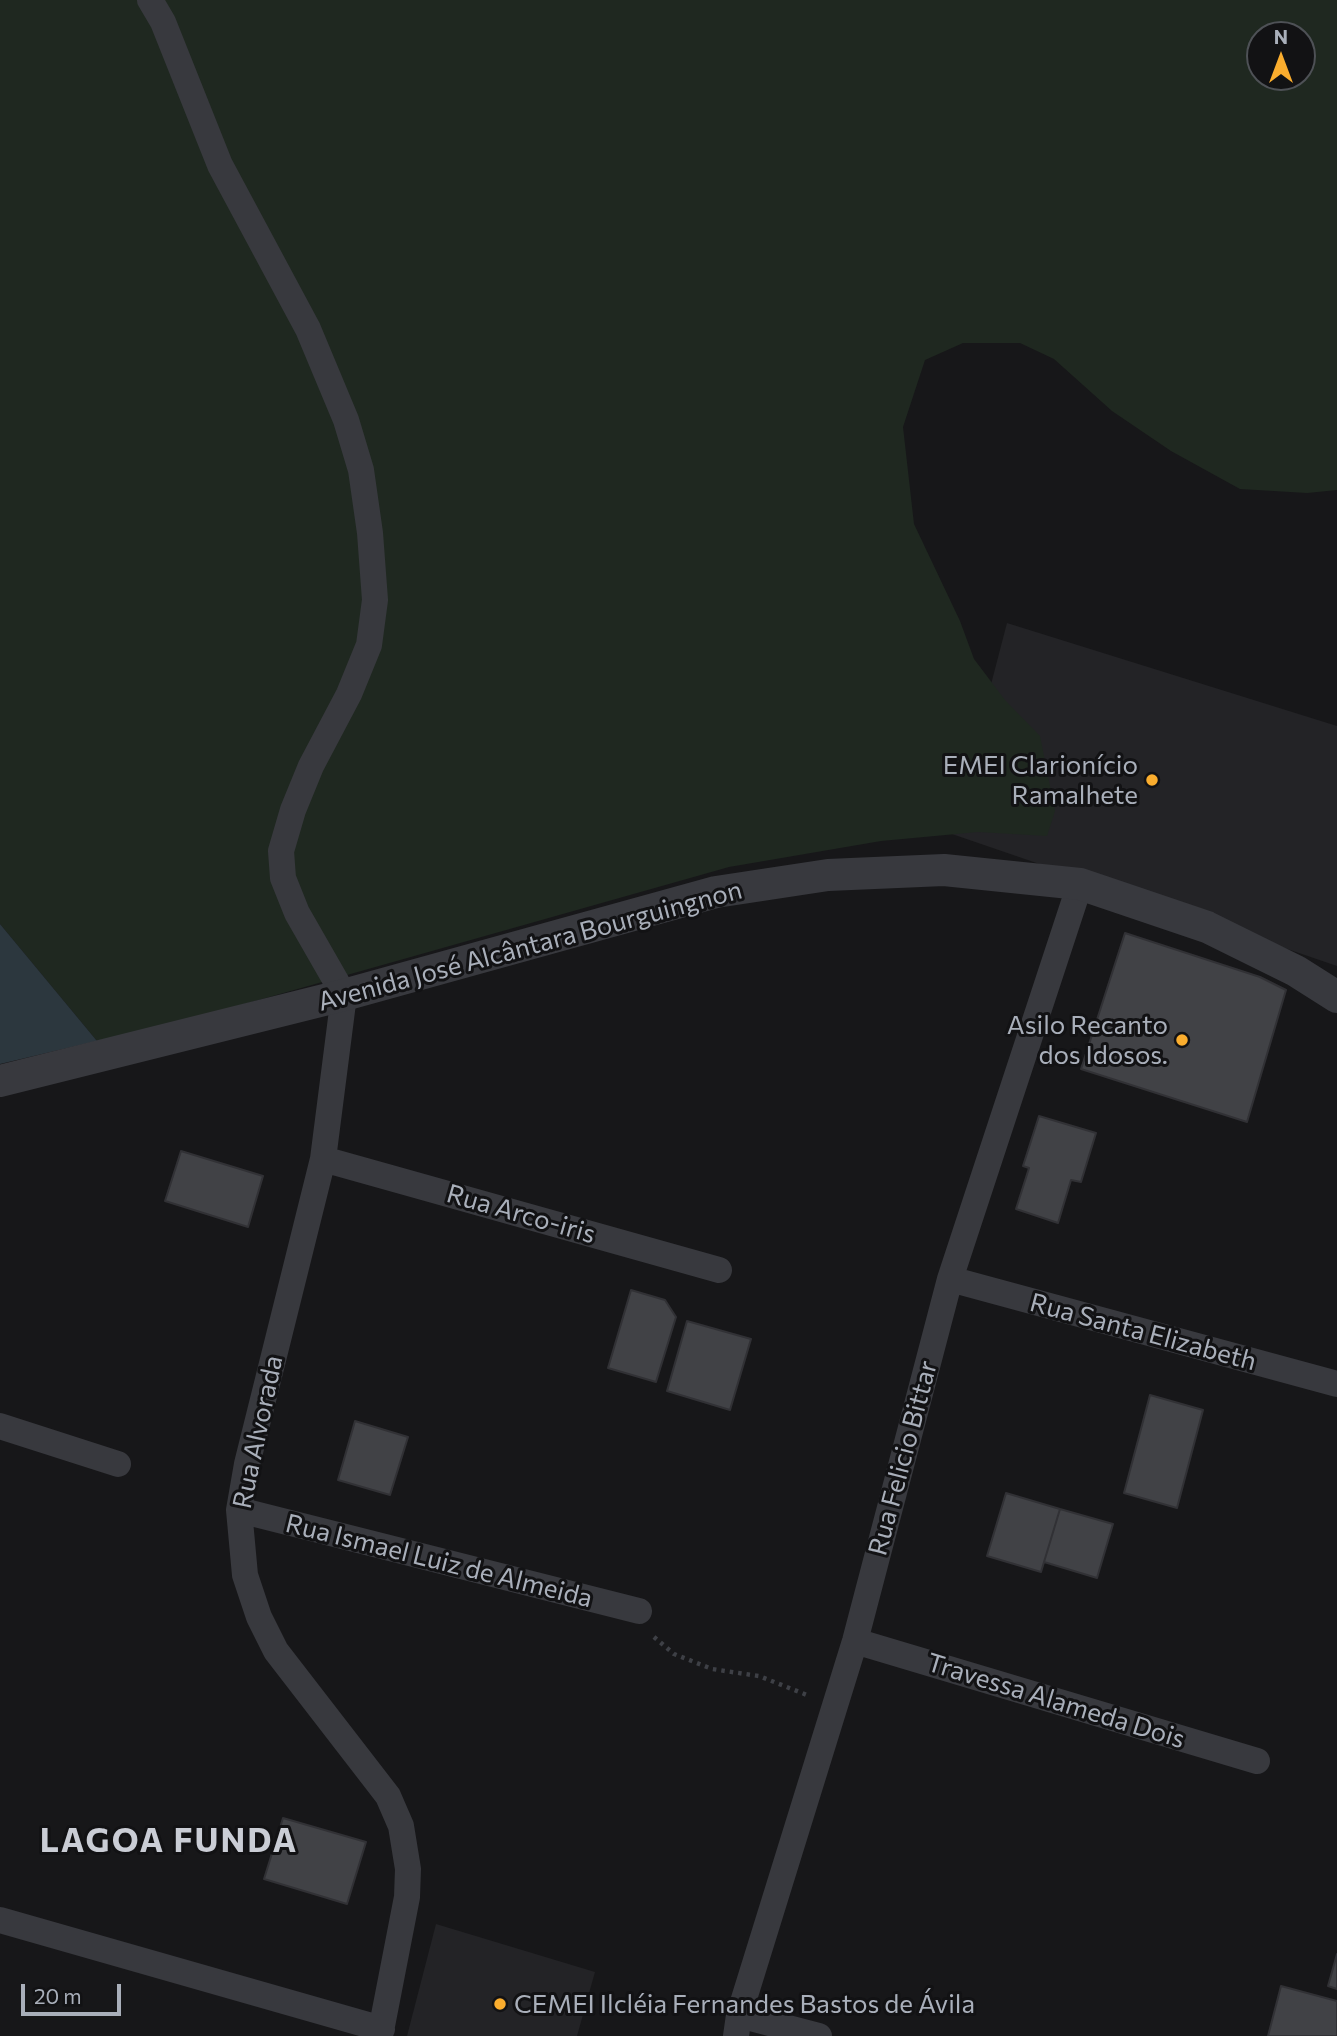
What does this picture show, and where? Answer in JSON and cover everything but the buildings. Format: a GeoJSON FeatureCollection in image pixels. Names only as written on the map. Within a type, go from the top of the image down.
{"type":"FeatureCollection","features":[{"type":"Feature","properties":{"kind":"street"},"geometry":{"type":"LineString","coordinates":[[150,0],[163,22],[220,165],[308,329],[346,420],[361,470],[375,600],[369,645],[349,694],[311,766],[281,851],[284,878],[298,913],[344,995]]}},
{"type":"Feature","properties":{"kind":"street","name":"Avenida José Alcântara Bourguingnon"},"geometry":{"type":"LineString","coordinates":[[0,1080],[344,995],[716,892],[828,875],[944,870],[1080,884],[1207,927],[1296,971],[1337,997]]}},
{"type":"Feature","properties":{"kind":"street","name":"Rua Felicio Bittar"},"geometry":{"type":"LineString","coordinates":[[737,2026],[836,1709],[950,1279],[1080,884]]}},
{"type":"Feature","properties":{"kind":"street","name":"Rua Alvorada"},"geometry":{"type":"LineString","coordinates":[[344,995],[323,1159],[247,1464],[239,1510],[248,1586],[276,1651],[388,1796],[401,1826],[408,1869],[407,1897],[381,2032]]}},
{"type":"Feature","properties":{"kind":"street","name":"Rua Arco-iris"},"geometry":{"type":"LineString","coordinates":[[323,1159],[719,1270]]}},
{"type":"Feature","properties":{"kind":"street","name":"Rua Santa Elizabeth"},"geometry":{"type":"LineString","coordinates":[[950,1279],[1337,1384]]}},
{"type":"Feature","properties":{"kind":"street"},"geometry":{"type":"LineString","coordinates":[[0,1426],[118,1464]]}},
{"type":"Feature","properties":{"kind":"street","name":"Rua Ismael Luiz de Almeida"},"geometry":{"type":"LineString","coordinates":[[239,1510],[639,1611]]}},
{"type":"Feature","properties":{"kind":"street","name":"Travessa Alameda Dois"},"geometry":{"type":"LineString","coordinates":[[855,1642],[1257,1761]]}},
{"type":"Feature","properties":{"kind":"street"},"geometry":{"type":"LineString","coordinates":[[0,1920],[381,2032]]}},
{"type":"Feature","properties":{"kind":"street"},"geometry":{"type":"LineString","coordinates":[[737,2026],[819,2036]]}},
{"type":"Feature","properties":{"kind":"path"},"geometry":{"type":"LineString","coordinates":[[639,1611],[650,1633],[674,1654],[712,1669],[759,1676],[791,1687],[836,1709]]}},
{"type":"Feature","properties":{"kind":"shaded area"},"geometry":{"type":"Polygon","coordinates":[[[0,0],[1337,0],[1337,490],[1307,493],[1240,489],[1171,451],[1112,411],[1054,359],[1020,343],[963,343],[925,360],[903,427],[914,524],[960,621],[974,659],[1005,700],[1040,736],[1055,811],[1047,836],[978,832],[881,841],[729,867],[195,1018],[97,1041],[0,924],[0,0]]]}},
{"type":"Feature","properties":{"kind":"shaded area","name":"EMEI Clarionício Ramalhete"},"geometry":{"type":"Polygon","coordinates":[[[1007,623],[1337,726],[1337,966],[952,834],[1007,623]]]}},
{"type":"Feature","properties":{"kind":"shaded area"},"geometry":{"type":"Polygon","coordinates":[[[0,924],[97,1041],[0,1064],[0,924]]]}},
{"type":"Feature","properties":{"kind":"shaded area","name":"CEMEI Ilcléia Fernandes Bastos de Ávila"},"geometry":{"type":"Polygon","coordinates":[[[436,1924],[595,1972],[577,2036],[407,2036],[436,1924]]]}},
{"type":"Feature","properties":{"kind":"place","name":"EMEI Clarionício Ramalhete"},"geometry":{"type":"Point","coordinates":[1152,780]}},
{"type":"Feature","properties":{"kind":"place","name":"Asilo Recanto dos Idosos."},"geometry":{"type":"Point","coordinates":[1182,1040]}},
{"type":"Feature","properties":{"kind":"place","name":"CEMEI Ilcléia Fernandes Bastos de Ávila"},"geometry":{"type":"Point","coordinates":[500,2004]}},
{"type":"Feature","properties":{"kind":"district","name":"LAGOA FUNDA"},"geometry":{"type":"Point","coordinates":[169,1841]}}]}
